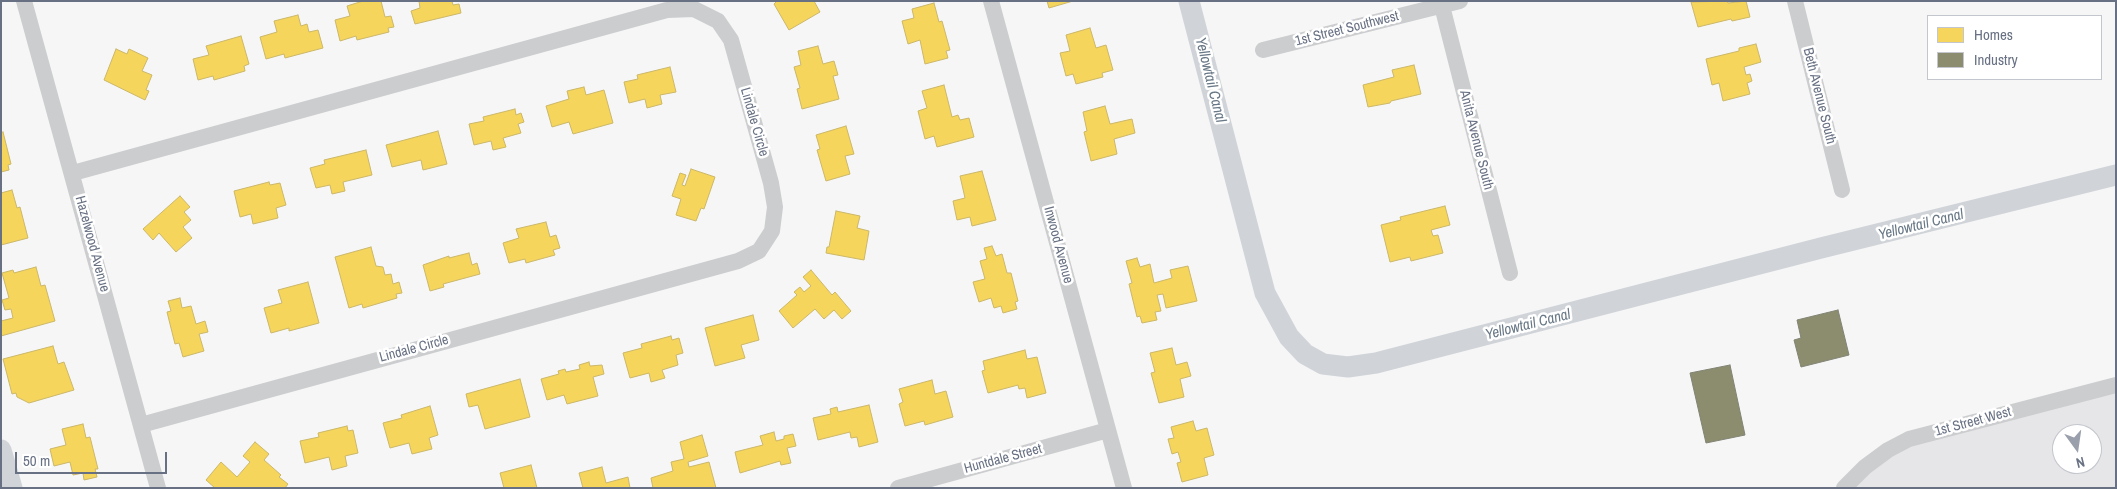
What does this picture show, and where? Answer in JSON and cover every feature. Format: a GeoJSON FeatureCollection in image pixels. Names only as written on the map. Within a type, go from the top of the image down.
{"type":"FeatureCollection","features":[{"type":"Feature","properties":{"kind":"street","name":"Hazelwood Avenue"},"geometry":{"type":"LineString","coordinates":[[24,1],[73,173],[158,488]]}},
{"type":"Feature","properties":{"kind":"street","name":"Inwood Avenue"},"geometry":{"type":"LineString","coordinates":[[991,1],[1124,488]]}},
{"type":"Feature","properties":{"kind":"street","name":"1st Street Southwest"},"geometry":{"type":"LineString","coordinates":[[1263,50],[1460,1]]}},
{"type":"Feature","properties":{"kind":"street","name":"Beth Avenue South"},"geometry":{"type":"LineString","coordinates":[[1795,1],[1842,190]]}},
{"type":"Feature","properties":{"kind":"street","name":"Anita Avenue South"},"geometry":{"type":"LineString","coordinates":[[1442,6],[1510,274]]}},
{"type":"Feature","properties":{"kind":"street","name":"Lindale Circle"},"geometry":{"type":"LineString","coordinates":[[73,173],[667,10],[694,9],[718,21],[731,40],[771,183],[775,207],[772,231],[759,251],[738,261],[141,426]]}},
{"type":"Feature","properties":{"kind":"street","name":"1st Street West"},"geometry":{"type":"LineString","coordinates":[[1844,488],[1865,467],[1888,450],[1909,439],[2116,385]]}},
{"type":"Feature","properties":{"kind":"street","name":"Huntdale Street"},"geometry":{"type":"LineString","coordinates":[[898,488],[1108,430]]}},
{"type":"Feature","properties":{"kind":"shaded area"},"geometry":{"type":"Polygon","coordinates":[[[2116,383],[2116,488],[1852,488],[1893,447],[2116,383]]]}},
{"type":"Feature","properties":{"kind":"building: Homes"},"geometry":{"type":"Polygon","coordinates":[[[363,1],[381,1],[385,17],[391,16],[394,27],[388,28],[389,32],[357,40],[356,36],[340,41],[335,20],[350,16],[347,6],[363,1]]]}},
{"type":"Feature","properties":{"kind":"building: Homes"},"geometry":{"type":"Polygon","coordinates":[[[419,1],[452,1],[453,5],[459,4],[461,13],[415,24],[411,11],[420,8],[419,1]]]}},
{"type":"Feature","properties":{"kind":"building: Homes"},"geometry":{"type":"Polygon","coordinates":[[[777,1],[814,1],[820,12],[789,30],[774,4],[777,1]]]}},
{"type":"Feature","properties":{"kind":"building: Homes"},"geometry":{"type":"Polygon","coordinates":[[[1047,1],[1073,1],[1049,8],[1047,1]]]}},
{"type":"Feature","properties":{"kind":"building: Homes"},"geometry":{"type":"Polygon","coordinates":[[[1727,1],[1728,3],[1746,1],[1750,17],[1732,21],[1731,19],[1698,27],[1691,2],[1727,1]]]}},
{"type":"Feature","properties":{"kind":"building: Homes"},"geometry":{"type":"Polygon","coordinates":[[[934,3],[939,22],[942,21],[950,50],[946,51],[948,58],[925,64],[920,40],[908,44],[902,21],[914,18],[912,9],[934,3]]]}},
{"type":"Feature","properties":{"kind":"building: Homes"},"geometry":{"type":"Polygon","coordinates":[[[298,15],[301,26],[307,24],[309,32],[318,30],[323,48],[285,58],[284,54],[266,59],[260,37],[277,32],[274,21],[298,15]]]}},
{"type":"Feature","properties":{"kind":"building: Homes"},"geometry":{"type":"Polygon","coordinates":[[[1090,28],[1096,48],[1106,45],[1113,70],[1102,73],[1103,77],[1076,84],[1073,74],[1066,76],[1060,53],[1070,51],[1066,35],[1090,28]]]}},
{"type":"Feature","properties":{"kind":"building: Homes"},"geometry":{"type":"Polygon","coordinates":[[[241,36],[249,64],[244,66],[245,71],[214,80],[213,76],[198,80],[193,59],[209,55],[206,46],[241,36]]]}},
{"type":"Feature","properties":{"kind":"building: Homes"},"geometry":{"type":"Polygon","coordinates":[[[1756,44],[1761,62],[1744,67],[1746,75],[1750,74],[1752,81],[1747,83],[1750,94],[1723,101],[1719,83],[1712,85],[1706,59],[1739,51],[1739,48],[1756,44]]]}},
{"type":"Feature","properties":{"kind":"building: Homes"},"geometry":{"type":"Polygon","coordinates":[[[818,46],[823,64],[834,61],[838,75],[833,76],[839,99],[802,109],[797,89],[800,88],[794,67],[801,65],[798,51],[818,46]]]}},
{"type":"Feature","properties":{"kind":"building: Homes"},"geometry":{"type":"Polygon","coordinates":[[[116,49],[127,54],[129,49],[148,58],[142,71],[152,75],[146,90],[149,91],[145,100],[104,80],[116,49]]]}},
{"type":"Feature","properties":{"kind":"building: Homes"},"geometry":{"type":"Polygon","coordinates":[[[1414,65],[1421,94],[1368,107],[1363,85],[1394,77],[1392,70],[1414,65]]]}},
{"type":"Feature","properties":{"kind":"building: Homes"},"geometry":{"type":"Polygon","coordinates":[[[670,67],[676,92],[660,95],[662,104],[647,108],[645,99],[629,103],[624,82],[638,79],[637,75],[670,67]]]}},
{"type":"Feature","properties":{"kind":"building: Homes"},"geometry":{"type":"Polygon","coordinates":[[[944,85],[952,117],[958,115],[960,120],[969,118],[974,137],[937,147],[934,136],[925,139],[918,111],[927,108],[922,91],[944,85]]]}},
{"type":"Feature","properties":{"kind":"building: Homes"},"geometry":{"type":"Polygon","coordinates":[[[584,87],[586,95],[604,90],[613,123],[573,134],[569,122],[552,127],[546,106],[569,99],[567,91],[584,87]]]}},
{"type":"Feature","properties":{"kind":"building: Homes"},"geometry":{"type":"Polygon","coordinates":[[[1105,106],[1110,124],[1132,119],[1135,133],[1114,139],[1117,154],[1091,161],[1084,132],[1087,131],[1083,112],[1105,106]]]}},
{"type":"Feature","properties":{"kind":"building: Homes"},"geometry":{"type":"Polygon","coordinates":[[[515,109],[516,115],[521,113],[524,122],[518,124],[521,133],[503,138],[506,147],[493,150],[491,141],[474,145],[469,124],[484,121],[483,117],[515,109]]]}},
{"type":"Feature","properties":{"kind":"building: Homes"},"geometry":{"type":"Polygon","coordinates":[[[846,126],[854,154],[845,156],[850,174],[826,181],[817,150],[820,149],[816,135],[846,126]]]}},
{"type":"Feature","properties":{"kind":"building: Homes"},"geometry":{"type":"Polygon","coordinates":[[[438,131],[447,164],[423,170],[421,160],[392,167],[386,145],[438,131]]]}},
{"type":"Feature","properties":{"kind":"building: Homes"},"geometry":{"type":"Polygon","coordinates":[[[3,132],[11,164],[8,165],[9,170],[1,172],[1,133],[3,132]]]}},
{"type":"Feature","properties":{"kind":"building: Homes"},"geometry":{"type":"Polygon","coordinates":[[[366,150],[372,175],[343,182],[345,191],[332,194],[330,185],[316,188],[310,168],[325,164],[324,160],[366,150]]]}},
{"type":"Feature","properties":{"kind":"building: Homes"},"geometry":{"type":"Polygon","coordinates":[[[691,169],[715,177],[704,209],[701,208],[696,221],[676,215],[681,199],[672,196],[680,173],[686,175],[682,185],[685,186],[691,169]]]}},
{"type":"Feature","properties":{"kind":"building: Homes"},"geometry":{"type":"Polygon","coordinates":[[[982,171],[996,220],[972,226],[970,217],[957,220],[953,201],[965,198],[960,176],[982,171]]]}},
{"type":"Feature","properties":{"kind":"building: Homes"},"geometry":{"type":"Polygon","coordinates":[[[269,182],[270,185],[280,183],[286,205],[276,208],[278,218],[253,224],[251,214],[240,217],[234,191],[269,182]]]}},
{"type":"Feature","properties":{"kind":"building: Homes"},"geometry":{"type":"Polygon","coordinates":[[[12,190],[17,208],[20,207],[28,238],[1,245],[1,193],[12,190]]]}},
{"type":"Feature","properties":{"kind":"building: Homes"},"geometry":{"type":"Polygon","coordinates":[[[180,196],[190,207],[184,212],[191,220],[183,227],[192,238],[176,252],[159,233],[153,240],[143,229],[180,196]]]}},
{"type":"Feature","properties":{"kind":"building: Homes"},"geometry":{"type":"Polygon","coordinates":[[[1445,206],[1450,225],[1431,230],[1433,236],[1438,235],[1443,253],[1411,261],[1410,257],[1390,262],[1381,225],[1401,220],[1400,217],[1445,206]]]}},
{"type":"Feature","properties":{"kind":"building: Homes"},"geometry":{"type":"Polygon","coordinates":[[[836,211],[860,216],[857,228],[869,231],[864,260],[826,253],[827,247],[829,247],[836,211]]]}},
{"type":"Feature","properties":{"kind":"building: Homes"},"geometry":{"type":"Polygon","coordinates":[[[546,222],[550,237],[556,235],[560,248],[553,250],[555,255],[526,263],[525,259],[509,263],[503,243],[519,238],[516,229],[546,222]]]}},
{"type":"Feature","properties":{"kind":"building: Homes"},"geometry":{"type":"Polygon","coordinates":[[[992,246],[996,256],[1002,254],[1007,273],[1011,273],[1018,301],[1015,302],[1017,309],[1003,313],[1001,306],[994,308],[991,298],[979,302],[973,282],[985,279],[980,261],[987,259],[984,248],[992,246]]]}},
{"type":"Feature","properties":{"kind":"building: Homes"},"geometry":{"type":"Polygon","coordinates":[[[371,247],[376,266],[383,267],[385,275],[391,274],[393,284],[399,282],[402,293],[396,294],[397,298],[363,308],[362,304],[349,308],[335,257],[371,247]]]}},
{"type":"Feature","properties":{"kind":"building: Homes"},"geometry":{"type":"Polygon","coordinates":[[[469,253],[472,265],[477,263],[480,274],[443,284],[444,287],[430,291],[423,265],[449,256],[449,258],[469,253]]]}},
{"type":"Feature","properties":{"kind":"building: Homes"},"geometry":{"type":"Polygon","coordinates":[[[1137,258],[1140,267],[1150,264],[1154,283],[1172,278],[1170,270],[1188,266],[1197,301],[1166,308],[1163,294],[1157,295],[1161,311],[1155,312],[1157,320],[1142,323],[1140,316],[1137,317],[1129,284],[1132,283],[1126,261],[1137,258]]]}},
{"type":"Feature","properties":{"kind":"building: Homes"},"geometry":{"type":"Polygon","coordinates":[[[36,267],[41,286],[45,285],[55,321],[1,336],[1,321],[13,318],[11,309],[5,310],[2,300],[9,298],[2,273],[13,270],[14,273],[36,267]]]}},
{"type":"Feature","properties":{"kind":"building: Homes"},"geometry":{"type":"Polygon","coordinates":[[[811,270],[832,295],[835,292],[851,311],[842,319],[834,310],[824,319],[815,309],[793,328],[779,311],[797,295],[794,292],[800,287],[804,292],[811,286],[803,277],[811,270]]]}},
{"type":"Feature","properties":{"kind":"building: Homes"},"geometry":{"type":"Polygon","coordinates":[[[308,282],[319,323],[289,331],[289,328],[271,333],[264,308],[282,303],[278,290],[308,282]]]}},
{"type":"Feature","properties":{"kind":"building: Homes"},"geometry":{"type":"Polygon","coordinates":[[[180,298],[182,308],[191,306],[196,324],[205,321],[208,332],[199,334],[204,351],[183,357],[179,343],[175,344],[167,312],[171,311],[168,301],[180,298]]]}},
{"type":"Feature","properties":{"kind":"building: Homes"},"geometry":{"type":"Polygon","coordinates":[[[753,315],[759,340],[741,345],[745,358],[715,366],[705,328],[753,315]]]}},
{"type":"Feature","properties":{"kind":"building: Homes"},"geometry":{"type":"Polygon","coordinates":[[[671,336],[672,340],[679,338],[683,353],[676,355],[678,365],[662,370],[665,378],[651,382],[649,373],[630,378],[623,353],[642,348],[641,344],[671,336]]]}},
{"type":"Feature","properties":{"kind":"building: Homes"},"geometry":{"type":"Polygon","coordinates":[[[53,346],[58,364],[64,362],[74,390],[29,403],[17,397],[16,393],[12,394],[3,359],[53,346]]]}},
{"type":"Feature","properties":{"kind":"building: Homes"},"geometry":{"type":"Polygon","coordinates":[[[1172,348],[1176,365],[1187,362],[1191,376],[1180,379],[1184,397],[1159,403],[1151,373],[1155,372],[1150,353],[1172,348]]]}},
{"type":"Feature","properties":{"kind":"building: Homes"},"geometry":{"type":"Polygon","coordinates":[[[1025,350],[1027,359],[1037,357],[1046,393],[1027,398],[1025,388],[1019,389],[1018,385],[988,393],[982,371],[985,370],[983,361],[1025,350]]]}},
{"type":"Feature","properties":{"kind":"building: Homes"},"geometry":{"type":"Polygon","coordinates":[[[589,362],[590,366],[602,365],[604,374],[593,377],[598,396],[567,404],[564,395],[547,400],[541,379],[559,374],[558,371],[565,369],[566,372],[580,369],[579,365],[589,362]]]}},
{"type":"Feature","properties":{"kind":"building: Homes"},"geometry":{"type":"Polygon","coordinates":[[[520,379],[530,417],[485,429],[478,405],[469,407],[466,394],[520,379]]]}},
{"type":"Feature","properties":{"kind":"building: Homes"},"geometry":{"type":"Polygon","coordinates":[[[932,380],[935,394],[946,391],[953,417],[925,425],[924,421],[905,426],[899,404],[903,402],[899,389],[932,380]]]}},
{"type":"Feature","properties":{"kind":"building: Homes"},"geometry":{"type":"Polygon","coordinates":[[[869,405],[878,442],[859,447],[857,437],[851,438],[850,432],[818,440],[813,418],[831,414],[830,409],[837,407],[838,412],[869,405]]]}},
{"type":"Feature","properties":{"kind":"building: Homes"},"geometry":{"type":"Polygon","coordinates":[[[430,406],[438,435],[429,438],[432,449],[412,454],[409,443],[390,448],[383,423],[402,418],[401,415],[430,406]]]}},
{"type":"Feature","properties":{"kind":"building: Homes"},"geometry":{"type":"Polygon","coordinates":[[[1193,421],[1196,431],[1207,428],[1214,455],[1204,458],[1208,475],[1182,482],[1177,463],[1181,462],[1178,452],[1172,454],[1168,439],[1174,438],[1171,427],[1193,421]]]}},
{"type":"Feature","properties":{"kind":"building: Homes"},"geometry":{"type":"Polygon","coordinates":[[[83,424],[86,438],[90,437],[98,469],[95,469],[97,477],[84,480],[83,473],[73,475],[70,462],[54,466],[50,449],[66,445],[62,429],[83,424]]]}},
{"type":"Feature","properties":{"kind":"building: Homes"},"geometry":{"type":"Polygon","coordinates":[[[347,426],[348,431],[353,430],[358,453],[345,456],[347,466],[332,470],[329,457],[305,463],[300,441],[319,437],[318,433],[347,426]]]}},
{"type":"Feature","properties":{"kind":"building: Homes"},"geometry":{"type":"Polygon","coordinates":[[[774,432],[776,441],[784,439],[784,436],[793,434],[796,446],[787,448],[791,463],[781,465],[780,461],[740,473],[735,452],[763,445],[760,436],[774,432]]]}},
{"type":"Feature","properties":{"kind":"building: Homes"},"geometry":{"type":"Polygon","coordinates":[[[702,435],[708,456],[688,462],[689,467],[709,462],[716,488],[653,488],[651,478],[673,471],[671,462],[684,459],[680,442],[702,435]]]}},
{"type":"Feature","properties":{"kind":"building: Homes"},"geometry":{"type":"Polygon","coordinates":[[[255,442],[269,454],[264,460],[288,484],[285,488],[215,488],[206,480],[221,462],[237,477],[250,462],[243,456],[255,442]]]}},
{"type":"Feature","properties":{"kind":"building: Homes"},"geometry":{"type":"Polygon","coordinates":[[[531,465],[537,488],[504,488],[500,473],[531,465]]]}},
{"type":"Feature","properties":{"kind":"building: Homes"},"geometry":{"type":"Polygon","coordinates":[[[602,467],[606,483],[628,477],[630,488],[583,488],[579,473],[602,467]]]}},
{"type":"Feature","properties":{"kind":"building: Industry"},"geometry":{"type":"Polygon","coordinates":[[[1838,310],[1849,355],[1801,367],[1794,340],[1801,338],[1797,320],[1838,310]]]}},
{"type":"Feature","properties":{"kind":"building: Industry"},"geometry":{"type":"Polygon","coordinates":[[[1730,365],[1745,435],[1706,443],[1690,373],[1730,365]]]}},
{"type":"Feature","properties":{"kind":"waterway","name":"Yellowtail Canal"},"geometry":{"type":"LineString","coordinates":[[1189,1],[1265,293],[1289,337],[1305,354],[1323,364],[1348,367],[1376,363],[1821,248],[2116,175]]}},
{"type":"Feature","properties":{"kind":"waterway"},"geometry":{"type":"LineString","coordinates":[[1,450],[12,488]]}}]}
